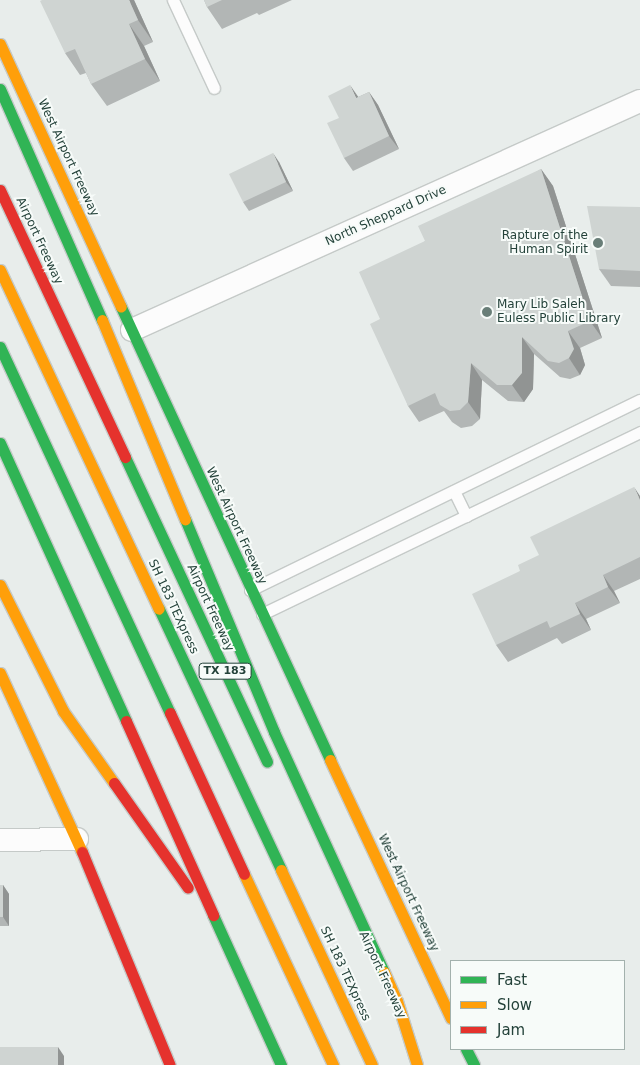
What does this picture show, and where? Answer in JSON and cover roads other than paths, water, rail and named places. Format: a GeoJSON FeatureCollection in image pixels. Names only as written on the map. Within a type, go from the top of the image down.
{"type":"FeatureCollection","features":[{"type":"Feature","properties":{"kind":"main road","name":"West Airport Freeway"},"geometry":{"type":"LineString","coordinates":[[0,44],[250,590],[450,1016]]}},
{"type":"Feature","properties":{"kind":"main road"},"geometry":{"type":"LineString","coordinates":[[0,89],[64,228],[270,724],[397,1001],[417,1065]]}},
{"type":"Feature","properties":{"kind":"main road","name":"Airport Freeway"},"geometry":{"type":"LineString","coordinates":[[0,190],[273,775]]}},
{"type":"Feature","properties":{"kind":"main road","name":"SH 183 TEXpress"},"geometry":{"type":"LineString","coordinates":[[0,270],[372,1065]]}},
{"type":"Feature","properties":{"kind":"main road"},"geometry":{"type":"LineString","coordinates":[[0,348],[333,1065]]}},
{"type":"Feature","properties":{"kind":"main road"},"geometry":{"type":"LineString","coordinates":[[0,443],[281,1065]]}},
{"type":"Feature","properties":{"kind":"main road"},"geometry":{"type":"LineString","coordinates":[[0,585],[62,711],[225,940]]}},
{"type":"Feature","properties":{"kind":"main road"},"geometry":{"type":"LineString","coordinates":[[0,673],[77,840],[170,1065]]}},
{"type":"Feature","properties":{"kind":"main road","name":"Airport Freeway"},"geometry":{"type":"LineString","coordinates":[[392,1029],[409,1065]]}},
{"type":"Feature","properties":{"kind":"main road"},"geometry":{"type":"LineString","coordinates":[[466,1050],[474,1065]]}},
{"type":"Feature","properties":{"kind":"street","name":"North Sheppard Drive"},"geometry":{"type":"LineString","coordinates":[[132,330],[640,101]]}},
{"type":"Feature","properties":{"kind":"street"},"geometry":{"type":"LineString","coordinates":[[0,840],[77,840]]}},
{"type":"Feature","properties":{"kind":"lane"},"geometry":{"type":"LineString","coordinates":[[172,0],[214,88]]}},
{"type":"Feature","properties":{"kind":"lane"},"geometry":{"type":"LineString","coordinates":[[250,590],[640,400]]}},
{"type":"Feature","properties":{"kind":"lane"},"geometry":{"type":"LineString","coordinates":[[262,614],[640,432]]}},
{"type":"Feature","properties":{"kind":"lane"},"geometry":{"type":"LineString","coordinates":[[454,491],[466,516]]}},
{"type":"Feature","properties":{"kind":"place","name":"Rapture of the Human Spirit"},"geometry":{"type":"Point","coordinates":[598,243]}},
{"type":"Feature","properties":{"kind":"place","name":"Mary Lib Saleh Euless Public Library"},"geometry":{"type":"Point","coordinates":[487,312]}}]}
